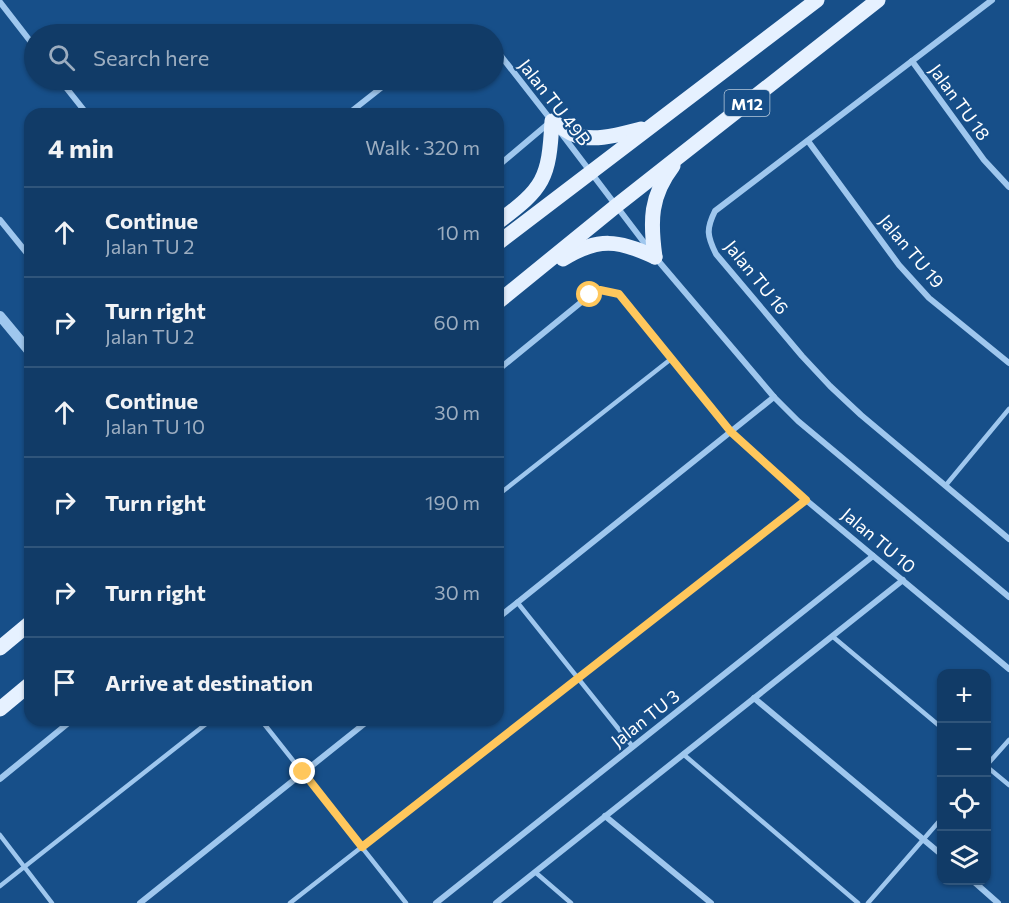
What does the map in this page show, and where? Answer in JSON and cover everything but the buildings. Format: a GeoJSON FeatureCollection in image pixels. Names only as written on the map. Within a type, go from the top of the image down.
{"type":"FeatureCollection","features":[{"type":"Feature","properties":{"kind":"main road","name":"M12"},"geometry":{"type":"LineString","coordinates":[[504,238],[817,0]]}},
{"type":"Feature","properties":{"kind":"main road","name":"M12"},"geometry":{"type":"LineString","coordinates":[[504,297],[878,0]]}},
{"type":"Feature","properties":{"kind":"main road"},"geometry":{"type":"LineString","coordinates":[[504,218],[525,202],[536,189],[546,171],[552,121],[574,135],[590,137],[606,137],[648,128]]}},
{"type":"Feature","properties":{"kind":"main road"},"geometry":{"type":"LineString","coordinates":[[655,257],[651,230],[652,209],[666,175],[682,154]]}},
{"type":"Feature","properties":{"kind":"main road"},"geometry":{"type":"LineString","coordinates":[[504,298],[580,249],[597,244],[615,243],[632,247],[655,257]]}},
{"type":"Feature","properties":{"kind":"main road"},"geometry":{"type":"LineString","coordinates":[[0,648],[24,628]]}},
{"type":"Feature","properties":{"kind":"main road"},"geometry":{"type":"LineString","coordinates":[[0,709],[24,689]]}},
{"type":"Feature","properties":{"kind":"street","name":"Jalan TU 16"},"geometry":{"type":"LineString","coordinates":[[992,0],[715,211],[708,224],[709,239],[716,254],[830,386],[861,415],[1009,539]]}},
{"type":"Feature","properties":{"kind":"street"},"geometry":{"type":"LineString","coordinates":[[0,2],[24,33]]}},
{"type":"Feature","properties":{"kind":"street","name":"Jalan TU 49B"},"geometry":{"type":"LineString","coordinates":[[504,60],[655,257],[774,397],[832,451],[1009,597]]}},
{"type":"Feature","properties":{"kind":"street","name":"Jalan TU 18"},"geometry":{"type":"LineString","coordinates":[[912,62],[984,160],[1009,187]]}},
{"type":"Feature","properties":{"kind":"street"},"geometry":{"type":"LineString","coordinates":[[68,90],[82,108]]}},
{"type":"Feature","properties":{"kind":"street"},"geometry":{"type":"LineString","coordinates":[[356,108],[378,90]]}},
{"type":"Feature","properties":{"kind":"street"},"geometry":{"type":"LineString","coordinates":[[504,161],[552,121]]}},
{"type":"Feature","properties":{"kind":"street","name":"Jalan TU 19"},"geometry":{"type":"LineString","coordinates":[[808,141],[899,265],[930,298],[1009,363]]}},
{"type":"Feature","properties":{"kind":"street"},"geometry":{"type":"LineString","coordinates":[[0,220],[24,250]]}},
{"type":"Feature","properties":{"kind":"street","name":"Jalan TU 10"},"geometry":{"type":"LineString","coordinates":[[504,365],[590,295],[600,290],[619,294],[731,432],[806,500],[1009,669]]}},
{"type":"Feature","properties":{"kind":"street"},"geometry":{"type":"LineString","coordinates":[[0,316],[24,345]]}},
{"type":"Feature","properties":{"kind":"street"},"geometry":{"type":"LineString","coordinates":[[504,613],[774,397]]}},
{"type":"Feature","properties":{"kind":"street","name":"Jalan TU 3"},"geometry":{"type":"LineString","coordinates":[[436,903],[873,556]]}},
{"type":"Feature","properties":{"kind":"street"},"geometry":{"type":"LineString","coordinates":[[496,903],[903,580]]}},
{"type":"Feature","properties":{"kind":"street"},"geometry":{"type":"LineString","coordinates":[[754,698],[937,851]]}},
{"type":"Feature","properties":{"kind":"street"},"geometry":{"type":"LineString","coordinates":[[0,779],[65,726]]}},
{"type":"Feature","properties":{"kind":"street"},"geometry":{"type":"LineString","coordinates":[[140,903],[361,726]]}},
{"type":"Feature","properties":{"kind":"street"},"geometry":{"type":"LineString","coordinates":[[605,816],[711,903]]}},
{"type":"Feature","properties":{"kind":"street"},"geometry":{"type":"LineString","coordinates":[[978,885],[998,903]]}},
{"type":"Feature","properties":{"kind":"lane"},"geometry":{"type":"LineString","coordinates":[[504,490],[671,359]]}},
{"type":"Feature","properties":{"kind":"lane"},"geometry":{"type":"LineString","coordinates":[[946,485],[1009,409]]}},
{"type":"Feature","properties":{"kind":"lane"},"geometry":{"type":"LineString","coordinates":[[290,903],[806,500]]}},
{"type":"Feature","properties":{"kind":"lane"},"geometry":{"type":"LineString","coordinates":[[517,602],[633,747]]}},
{"type":"Feature","properties":{"kind":"lane"},"geometry":{"type":"LineString","coordinates":[[832,636],[937,724]]}},
{"type":"Feature","properties":{"kind":"lane"},"geometry":{"type":"LineString","coordinates":[[0,886],[204,726]]}},
{"type":"Feature","properties":{"kind":"lane"},"geometry":{"type":"LineString","coordinates":[[266,726],[406,903]]}},
{"type":"Feature","properties":{"kind":"lane"},"geometry":{"type":"LineString","coordinates":[[991,761],[1009,740]]}},
{"type":"Feature","properties":{"kind":"lane"},"geometry":{"type":"LineString","coordinates":[[683,754],[858,903]]}},
{"type":"Feature","properties":{"kind":"lane"},"geometry":{"type":"LineString","coordinates":[[991,769],[1009,785]]}},
{"type":"Feature","properties":{"kind":"lane"},"geometry":{"type":"LineString","coordinates":[[868,903],[937,824]]}},
{"type":"Feature","properties":{"kind":"lane"},"geometry":{"type":"LineString","coordinates":[[0,835],[52,903]]}},
{"type":"Feature","properties":{"kind":"lane"},"geometry":{"type":"LineString","coordinates":[[534,872],[571,903]]}},
{"type":"Feature","properties":{"kind":"route"},"geometry":{"type":"LineString","coordinates":[[303,772],[362,847],[806,500],[731,432],[619,294],[600,290],[590,295]]}}]}
